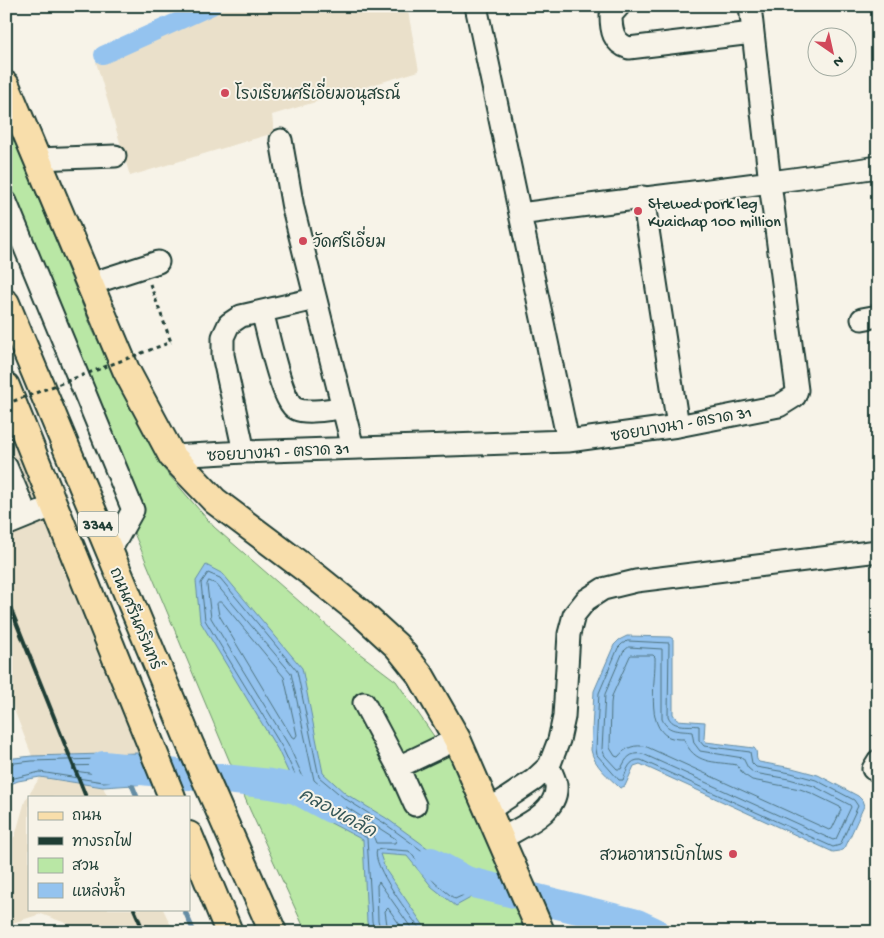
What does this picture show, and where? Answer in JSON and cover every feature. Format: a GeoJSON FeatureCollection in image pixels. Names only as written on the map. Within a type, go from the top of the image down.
{"type":"FeatureCollection","features":[{"type":"Feature","properties":{"kind":"main road"},"geometry":{"type":"LineString","coordinates":[[6,85],[126,370],[172,456],[215,501],[361,613],[397,646],[421,676],[457,739],[540,930]]}},
{"type":"Feature","properties":{"kind":"main road","name":"ถนนศรีนครินทร์"},"geometry":{"type":"LineString","coordinates":[[6,303],[215,803],[273,932]]}},
{"type":"Feature","properties":{"kind":"main road","name":"ถนนศรีนครินทร์"},"geometry":{"type":"LineString","coordinates":[[6,386],[171,792]]}},
{"type":"Feature","properties":{"kind":"main road"},"geometry":{"type":"LineString","coordinates":[[190,837],[229,932]]}},
{"type":"Feature","properties":{"kind":"street"},"geometry":{"type":"LineString","coordinates":[[476,6],[568,441]]}},
{"type":"Feature","properties":{"kind":"street"},"geometry":{"type":"LineString","coordinates":[[619,6],[611,15],[611,28],[621,46],[629,48],[752,33]]}},
{"type":"Feature","properties":{"kind":"street","name":"ซอยบางนา - ตราด 31"},"geometry":{"type":"LineString","coordinates":[[172,456],[568,441],[678,426],[779,406],[794,396],[797,390],[770,183],[750,6]]}},
{"type":"Feature","properties":{"kind":"street"},"geometry":{"type":"LineString","coordinates":[[281,140],[293,208],[353,448]]}},
{"type":"Feature","properties":{"kind":"street"},"geometry":{"type":"LineString","coordinates":[[37,159],[115,156]]}},
{"type":"Feature","properties":{"kind":"street"},"geometry":{"type":"LineString","coordinates":[[520,214],[643,197],[770,183],[878,167]]}},
{"type":"Feature","properties":{"kind":"street"},"geometry":{"type":"LineString","coordinates":[[643,197],[678,426]]}},
{"type":"Feature","properties":{"kind":"street"},"geometry":{"type":"LineString","coordinates":[[6,202],[133,510],[110,551]]}},
{"type":"Feature","properties":{"kind":"street"},"geometry":{"type":"LineString","coordinates":[[90,284],[151,265]]}},
{"type":"Feature","properties":{"kind":"street"},"geometry":{"type":"LineString","coordinates":[[244,452],[223,355],[223,337],[228,324],[241,316],[316,299]]}},
{"type":"Feature","properties":{"kind":"street"},"geometry":{"type":"LineString","coordinates":[[262,311],[283,389],[289,403],[297,410],[316,411],[343,408]]}},
{"type":"Feature","properties":{"kind":"street"},"geometry":{"type":"LineString","coordinates":[[6,466],[27,516]]}},
{"type":"Feature","properties":{"kind":"street"},"geometry":{"type":"LineString","coordinates":[[6,525],[55,505]]}},
{"type":"Feature","properties":{"kind":"street"},"geometry":{"type":"LineString","coordinates":[[489,810],[534,780],[549,766],[559,740],[564,717],[569,634],[574,615],[586,600],[603,589],[636,581],[822,556],[878,551]]}},
{"type":"Feature","properties":{"kind":"street"},"geometry":{"type":"LineString","coordinates":[[364,703],[398,767],[415,805]]}},
{"type":"Feature","properties":{"kind":"street"},"geometry":{"type":"LineString","coordinates":[[398,767],[457,739]]}},
{"type":"Feature","properties":{"kind":"street"},"geometry":{"type":"LineString","coordinates":[[501,838],[536,818],[548,808],[554,797],[556,785],[549,766]]}},
{"type":"Feature","properties":{"kind":"path"},"geometry":{"type":"LineString","coordinates":[[6,404],[171,342],[151,265]]}},
{"type":"Feature","properties":{"kind":"shaded area","name":"โรงเรียนศรีเอี่ยมอนุสรณ์"},"geometry":{"type":"Polygon","coordinates":[[[220,6],[407,6],[419,71],[272,115],[274,133],[130,176],[96,62],[220,6]]]}},
{"type":"Feature","properties":{"kind":"shaded area"},"geometry":{"type":"Polygon","coordinates":[[[6,422],[139,753],[32,756],[6,689],[6,422]]]}},
{"type":"Feature","properties":{"kind":"shaded area"},"geometry":{"type":"Polygon","coordinates":[[[40,777],[103,787],[108,796],[28,796],[40,777]]]}},
{"type":"Feature","properties":{"kind":"shaded area"},"geometry":{"type":"Polygon","coordinates":[[[28,796],[28,910],[163,910],[174,932],[85,932],[82,929],[41,914],[6,925],[6,844],[15,836],[28,796]]]}},
{"type":"Feature","properties":{"kind":"green space"},"geometry":{"type":"Polygon","coordinates":[[[6,120],[93,331],[163,468],[214,527],[355,650],[396,681],[451,761],[526,932],[306,932],[250,810],[6,227],[6,120]]]}},
{"type":"Feature","properties":{"kind":"water"},"geometry":{"type":"Polygon","coordinates":[[[206,565],[223,574],[302,668],[323,773],[346,794],[386,818],[458,870],[476,895],[456,906],[432,887],[407,856],[380,854],[385,869],[428,932],[370,932],[367,922],[363,840],[306,810],[278,750],[200,621],[196,581],[206,565]]]}},
{"type":"Feature","properties":{"kind":"water"},"geometry":{"type":"Polygon","coordinates":[[[627,636],[670,637],[673,639],[673,714],[677,720],[705,722],[704,739],[706,742],[754,748],[759,762],[818,775],[858,796],[864,806],[845,848],[833,852],[640,764],[634,766],[625,786],[620,788],[595,761],[591,750],[594,691],[614,645],[627,636]]]}},
{"type":"Feature","properties":{"kind":"water"},"geometry":{"type":"Polygon","coordinates":[[[139,753],[149,784],[103,787],[40,777],[18,781],[6,786],[6,759],[32,756],[139,753]]]}},
{"type":"Feature","properties":{"kind":"waterway"},"geometry":{"type":"LineString","coordinates":[[103,55],[212,6]]}},
{"type":"Feature","properties":{"kind":"waterway","name":"คลองเคล็ด"},"geometry":{"type":"LineString","coordinates":[[104,766],[271,784],[296,789],[331,808]]}},
{"type":"Feature","properties":{"kind":"waterway"},"geometry":{"type":"LineString","coordinates":[[130,780],[137,796]]}},
{"type":"Feature","properties":{"kind":"waterway","name":"คลองเคล็ด"},"geometry":{"type":"LineString","coordinates":[[431,862],[466,881],[637,924],[654,932]]}},
{"type":"Feature","properties":{"kind":"waterway"},"geometry":{"type":"LineString","coordinates":[[184,910],[194,932]]}},
{"type":"Feature","properties":{"kind":"railway"},"geometry":{"type":"LineString","coordinates":[[6,597],[86,796]]}},
{"type":"Feature","properties":{"kind":"railway"},"geometry":{"type":"LineString","coordinates":[[134,910],[144,932]]}},
{"type":"Feature","properties":{"kind":"place","name":"โรงเรียนศรีเอี่ยมอนุสรณ์"},"geometry":{"type":"Point","coordinates":[225,93]}},
{"type":"Feature","properties":{"kind":"place","name":"Stewed pork leg Kuaichap 100 million"},"geometry":{"type":"Point","coordinates":[638,211]}},
{"type":"Feature","properties":{"kind":"place","name":"วัดศรีเอี่ยม"},"geometry":{"type":"Point","coordinates":[303,241]}},
{"type":"Feature","properties":{"kind":"place","name":"สวนอาหารเบิกไพร"},"geometry":{"type":"Point","coordinates":[733,854]}}]}
